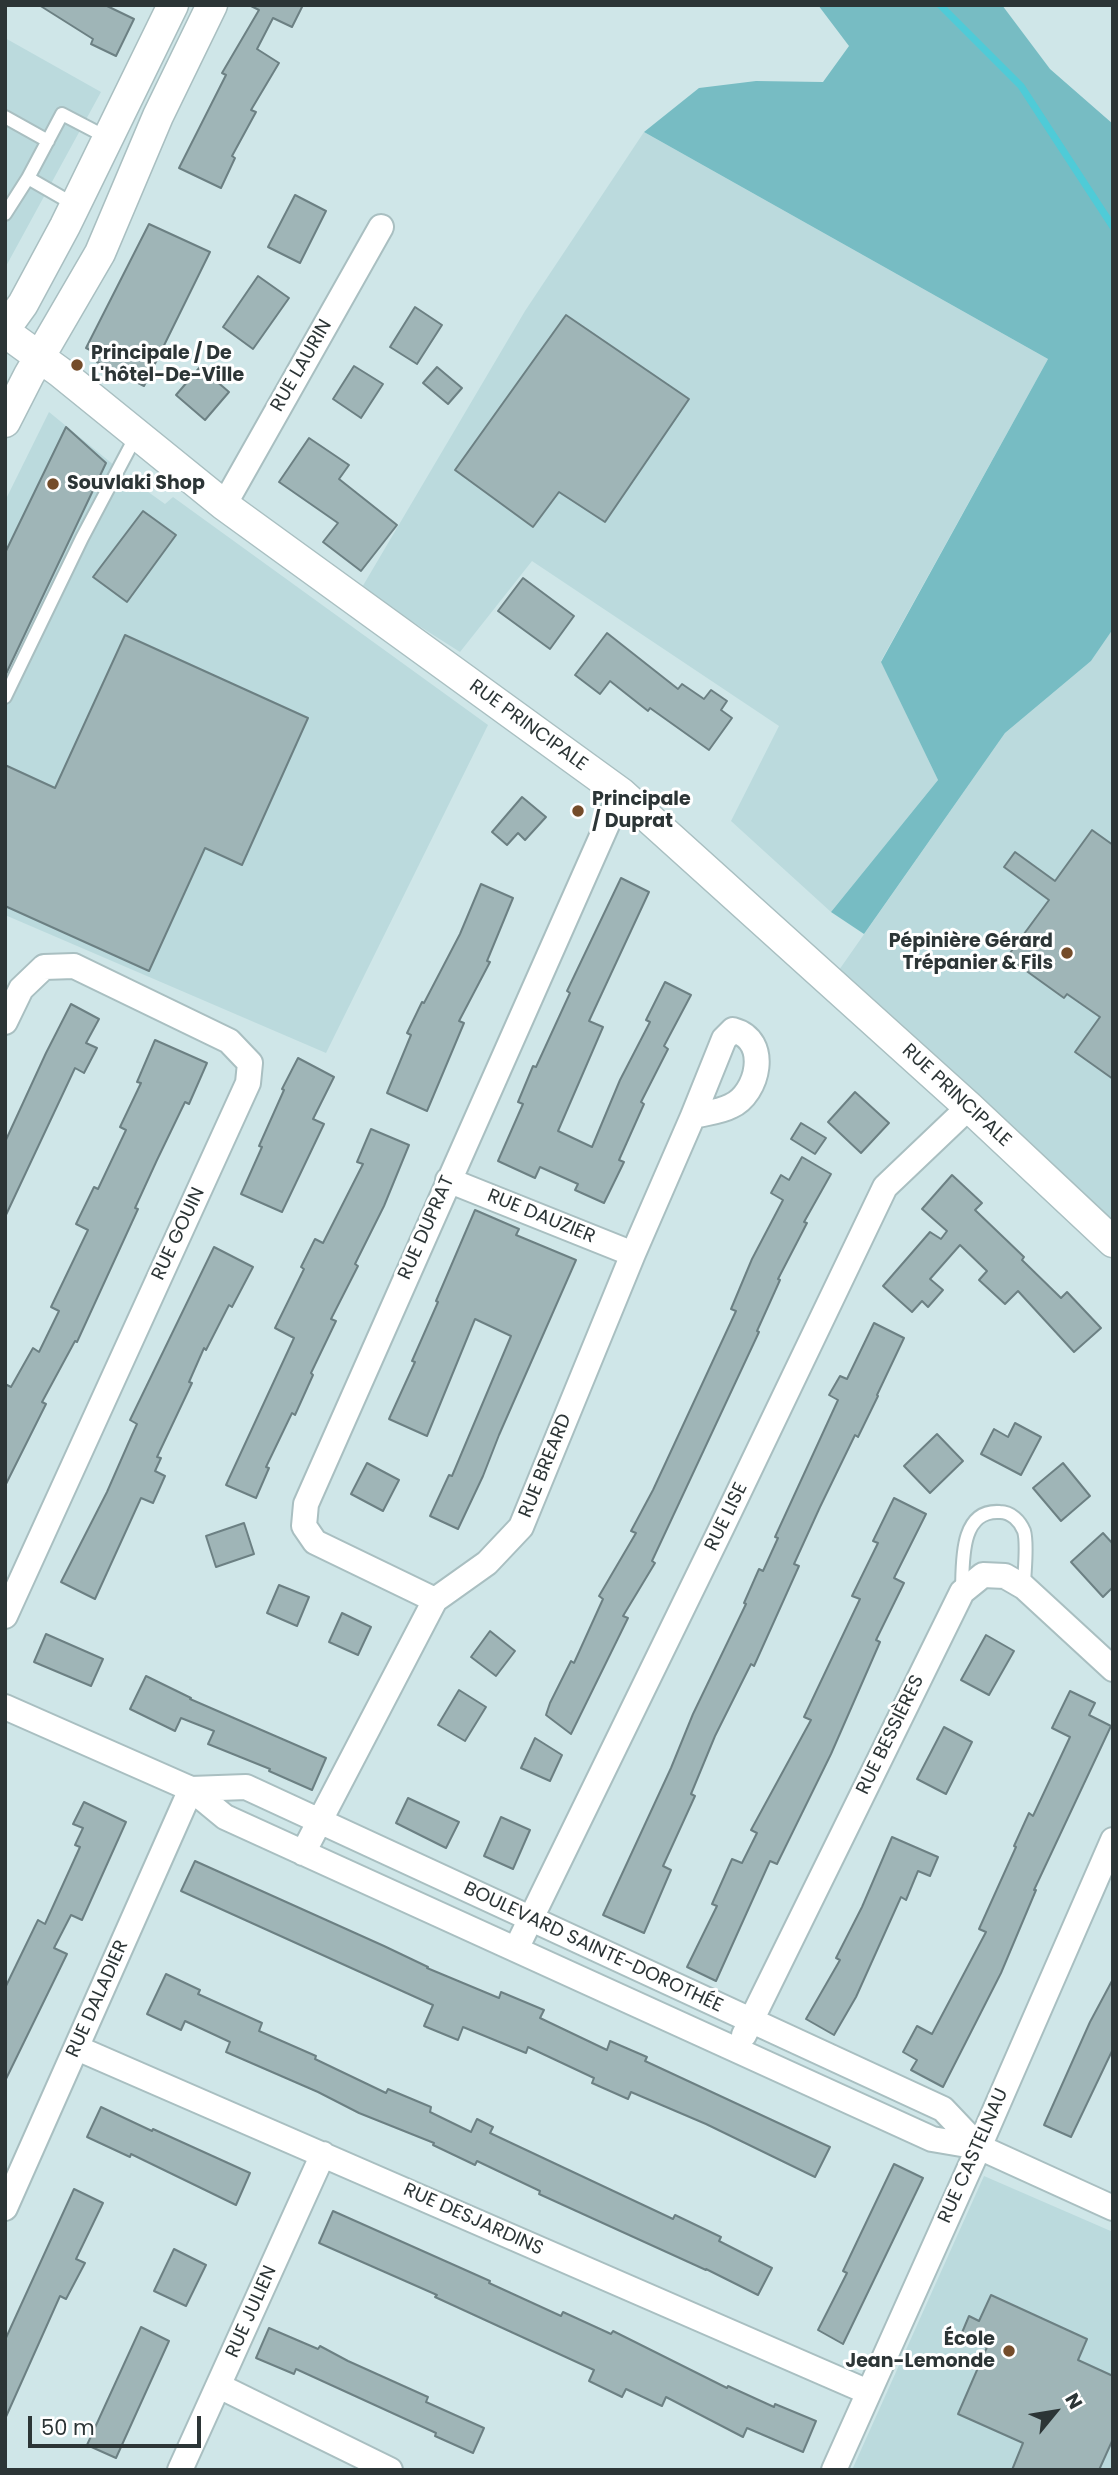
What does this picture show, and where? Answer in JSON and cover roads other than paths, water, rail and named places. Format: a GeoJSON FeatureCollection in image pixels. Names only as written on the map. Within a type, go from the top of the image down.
{"type":"FeatureCollection","features":[{"type":"Feature","properties":{"kind":"street"},"geometry":{"type":"LineString","coordinates":[[5,330],[23,304],[75,206],[173,5]]}},
{"type":"Feature","properties":{"kind":"street"},"geometry":{"type":"LineString","coordinates":[[5,422],[38,358],[100,253],[203,8]]}},
{"type":"Feature","properties":{"kind":"street","name":"RUE LAURIN"},"geometry":{"type":"LineString","coordinates":[[224,505],[381,227]]}},
{"type":"Feature","properties":{"kind":"street","name":"RUE PRINCIPALE"},"geometry":{"type":"LineString","coordinates":[[5,330],[224,505],[621,793],[969,1107],[1113,1242]]}},
{"type":"Feature","properties":{"kind":"street","name":"RUE DUPRAT"},"geometry":{"type":"LineString","coordinates":[[435,1600],[315,1542],[304,1526],[306,1504],[621,793]]}},
{"type":"Feature","properties":{"kind":"street","name":"RUE GOUIN"},"geometry":{"type":"LineString","coordinates":[[5,1022],[21,989],[44,967],[74,966],[229,1041],[250,1063],[248,1083],[5,1616]]}},
{"type":"Feature","properties":{"kind":"street","name":"RUE LISE"},"geometry":{"type":"LineString","coordinates":[[516,1949],[885,1187],[969,1107]]}},
{"type":"Feature","properties":{"kind":"street","name":"RUE BREARD"},"geometry":{"type":"LineString","coordinates":[[303,1853],[435,1600],[487,1563],[521,1527],[694,1116]]}},
{"type":"Feature","properties":{"kind":"street","name":"RUE DAUZIER"},"geometry":{"type":"LineString","coordinates":[[448,1180],[634,1254]]}},
{"type":"Feature","properties":{"kind":"street"},"geometry":{"type":"LineString","coordinates":[[962,1592],[983,1576],[1005,1576],[1024,1587],[1113,1669]]}},
{"type":"Feature","properties":{"kind":"street","name":"RUE BESSIÈRES"},"geometry":{"type":"LineString","coordinates":[[737,2050],[962,1592]]}},
{"type":"Feature","properties":{"kind":"street","name":"BOULEVARD SAINTE-DOROTHÉE"},"geometry":{"type":"LineString","coordinates":[[5,1707],[191,1789],[225,1817],[932,2139],[979,2147],[1113,2208]]}},
{"type":"Feature","properties":{"kind":"street","name":"BOULEVARD SAINTE-DOROTHÉE"},"geometry":{"type":"LineString","coordinates":[[191,1789],[246,1787],[943,2109],[979,2147]]}},
{"type":"Feature","properties":{"kind":"street","name":"RUE DALADIER"},"geometry":{"type":"LineString","coordinates":[[5,2208],[191,1789]]}},
{"type":"Feature","properties":{"kind":"street","name":"RUE CASTELNAU"},"geometry":{"type":"LineString","coordinates":[[834,2470],[1113,1840]]}},
{"type":"Feature","properties":{"kind":"street","name":"RUE DESJARDINS"},"geometry":{"type":"LineString","coordinates":[[77,2048],[868,2392]]}},
{"type":"Feature","properties":{"kind":"street","name":"RUE JULIEN"},"geometry":{"type":"LineString","coordinates":[[180,2470],[323,2154]]}},
{"type":"Feature","properties":{"kind":"street"},"geometry":{"type":"LineString","coordinates":[[219,2386],[390,2470]]}},
{"type":"Feature","properties":{"kind":"lane"},"geometry":{"type":"LineString","coordinates":[[5,214],[62,114],[108,138]]}},
{"type":"Feature","properties":{"kind":"lane"},"geometry":{"type":"LineString","coordinates":[[5,117],[48,141]]}},
{"type":"Feature","properties":{"kind":"lane"},"geometry":{"type":"LineString","coordinates":[[27,178],[75,206]]}},
{"type":"Feature","properties":{"kind":"lane"},"geometry":{"type":"LineString","coordinates":[[5,696],[82,538],[137,434]]}},
{"type":"Feature","properties":{"kind":"lane"},"geometry":{"type":"LineString","coordinates":[[962,1592],[964,1553],[969,1528],[976,1519],[993,1512],[1004,1512],[1017,1519],[1025,1533],[1024,1587]]}},
{"type":"Feature","properties":{"kind":"waterway"},"geometry":{"type":"LineString","coordinates":[[940,5],[1021,86],[1113,227]]}},
{"type":"Feature","properties":{"kind":"place","name":"Principale / De L'hôtel-De-Ville"},"geometry":{"type":"Point","coordinates":[77,365]}},
{"type":"Feature","properties":{"kind":"place","name":"Souvlaki Shop"},"geometry":{"type":"Point","coordinates":[53,484]}},
{"type":"Feature","properties":{"kind":"place","name":"Principale / Duprat"},"geometry":{"type":"Point","coordinates":[578,811]}},
{"type":"Feature","properties":{"kind":"place","name":"Pépinière Gérard Trépanier & Fils"},"geometry":{"type":"Point","coordinates":[1067,953]}},
{"type":"Feature","properties":{"kind":"place","name":"École Jean-Lemonde"},"geometry":{"type":"Point","coordinates":[1009,2351]}}]}
